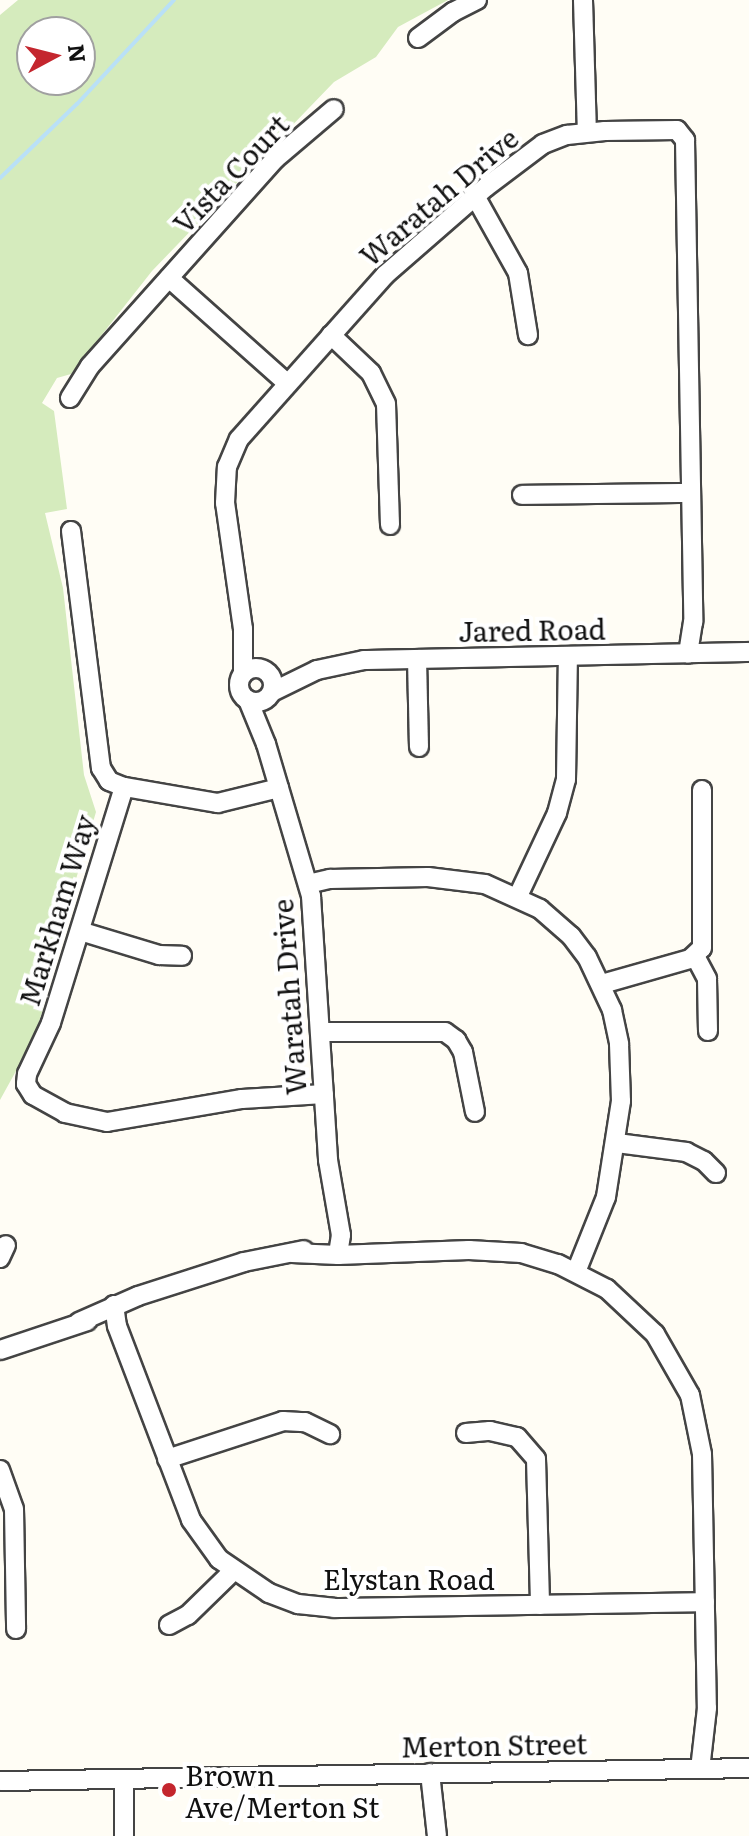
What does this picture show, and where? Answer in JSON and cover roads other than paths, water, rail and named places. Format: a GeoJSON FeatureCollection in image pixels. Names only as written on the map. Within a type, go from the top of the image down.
{"type":"FeatureCollection","features":[{"type":"Feature","properties":{"kind":"street"},"geometry":{"type":"LineString","coordinates":[[418,38],[453,12],[477,0]]}},
{"type":"Feature","properties":{"kind":"street"},"geometry":{"type":"LineString","coordinates":[[583,0],[587,132]]}},
{"type":"Feature","properties":{"kind":"street","name":"Vista Court"},"geometry":{"type":"LineString","coordinates":[[70,398],[90,366],[275,159],[334,109]]}},
{"type":"Feature","properties":{"kind":"street","name":"Waratah Drive"},"geometry":{"type":"LineString","coordinates":[[243,673],[243,629],[225,503],[227,467],[239,439],[391,268],[475,196],[543,144],[587,132],[671,129],[683,134],[685,140],[694,654]]}},
{"type":"Feature","properties":{"kind":"street"},"geometry":{"type":"LineString","coordinates":[[475,196],[518,273],[528,335]]}},
{"type":"Feature","properties":{"kind":"street"},"geometry":{"type":"LineString","coordinates":[[169,278],[287,383]]}},
{"type":"Feature","properties":{"kind":"street"},"geometry":{"type":"LineString","coordinates":[[331,335],[371,373],[386,404],[390,525]]}},
{"type":"Feature","properties":{"kind":"street"},"geometry":{"type":"LineString","coordinates":[[522,495],[691,493]]}},
{"type":"Feature","properties":{"kind":"street"},"geometry":{"type":"LineString","coordinates":[[71,531],[101,768],[109,781],[124,787]]}},
{"type":"Feature","properties":{"kind":"street","name":"Waratah Drive"},"geometry":{"type":"LineString","coordinates":[[243,629],[264,669]]}},
{"type":"Feature","properties":{"kind":"street","name":"Jared Road"},"geometry":{"type":"LineString","coordinates":[[264,669],[317,670],[364,660],[749,652]]}},
{"type":"Feature","properties":{"kind":"street"},"geometry":{"type":"LineString","coordinates":[[518,896],[557,813],[566,779],[568,657]]}},
{"type":"Feature","properties":{"kind":"street"},"geometry":{"type":"LineString","coordinates":[[417,659],[419,747]]}},
{"type":"Feature","properties":{"kind":"street"},"geometry":{"type":"LineString","coordinates":[[251,668],[264,669],[273,678],[270,694],[257,702],[248,700],[239,688],[243,673],[251,668]]}},
{"type":"Feature","properties":{"kind":"street","name":"Jared Road"},"geometry":{"type":"LineString","coordinates":[[270,694],[317,670]]}},
{"type":"Feature","properties":{"kind":"street","name":"Waratah Drive"},"geometry":{"type":"LineString","coordinates":[[266,744],[270,694]]}},
{"type":"Feature","properties":{"kind":"street","name":"Waratah Drive"},"geometry":{"type":"LineString","coordinates":[[248,700],[266,744],[308,884],[334,1251]]}},
{"type":"Feature","properties":{"kind":"street","name":"Markham Way"},"geometry":{"type":"LineString","coordinates":[[279,788],[218,803],[124,787],[47,1035],[27,1074],[28,1088],[38,1099],[75,1117],[107,1122],[242,1099],[324,1094]]}},
{"type":"Feature","properties":{"kind":"street"},"geometry":{"type":"LineString","coordinates":[[602,984],[695,956],[702,948],[705,935],[702,790]]}},
{"type":"Feature","properties":{"kind":"street"},"geometry":{"type":"LineString","coordinates":[[308,884],[330,879],[440,877],[485,884],[518,896],[571,936],[602,984],[619,1044],[621,1101],[617,1143],[606,1197],[576,1272]]}},
{"type":"Feature","properties":{"kind":"street"},"geometry":{"type":"LineString","coordinates":[[80,931],[159,955],[182,956]]}},
{"type":"Feature","properties":{"kind":"street"},"geometry":{"type":"LineString","coordinates":[[695,956],[707,979],[708,1031]]}},
{"type":"Feature","properties":{"kind":"street"},"geometry":{"type":"LineString","coordinates":[[320,1032],[445,1032],[456,1040],[463,1052],[475,1112]]}},
{"type":"Feature","properties":{"kind":"street"},"geometry":{"type":"LineString","coordinates":[[617,1143],[686,1152],[704,1161],[716,1173]]}},
{"type":"Feature","properties":{"kind":"street"},"geometry":{"type":"LineString","coordinates":[[2,1350],[244,1262],[292,1253],[491,1250],[536,1257],[576,1272],[607,1289],[648,1326],[669,1354],[690,1395],[702,1454],[709,1768]]}},
{"type":"Feature","properties":{"kind":"street","name":"Elystan Road"},"geometry":{"type":"LineString","coordinates":[[116,1311],[191,1520],[209,1547],[232,1572],[269,1593],[317,1607],[705,1602]]}},
{"type":"Feature","properties":{"kind":"street"},"geometry":{"type":"LineString","coordinates":[[167,1459],[283,1421],[305,1422],[330,1434]]}},
{"type":"Feature","properties":{"kind":"street"},"geometry":{"type":"LineString","coordinates":[[466,1433],[490,1431],[517,1437],[536,1459],[540,1605]]}},
{"type":"Feature","properties":{"kind":"street"},"geometry":{"type":"LineString","coordinates":[[0,1470],[14,1509],[16,1629]]}},
{"type":"Feature","properties":{"kind":"street"},"geometry":{"type":"LineString","coordinates":[[169,1625],[188,1615],[232,1572]]}},
{"type":"Feature","properties":{"kind":"street","name":"Merton Street"},"geometry":{"type":"LineString","coordinates":[[0,1781],[749,1768]]}},
{"type":"Feature","properties":{"kind":"street"},"geometry":{"type":"LineString","coordinates":[[437,1773],[437,1836]]}},
{"type":"Feature","properties":{"kind":"street"},"geometry":{"type":"LineString","coordinates":[[124,1779],[124,1836]]}},
{"type":"Feature","properties":{"kind":"waterway"},"geometry":{"type":"LineString","coordinates":[[0,178],[77,104],[174,0]]}},
{"type":"Feature","properties":{"kind":"place","name":"Brown Ave/Merton St"},"geometry":{"type":"Point","coordinates":[169,1790]}}]}
